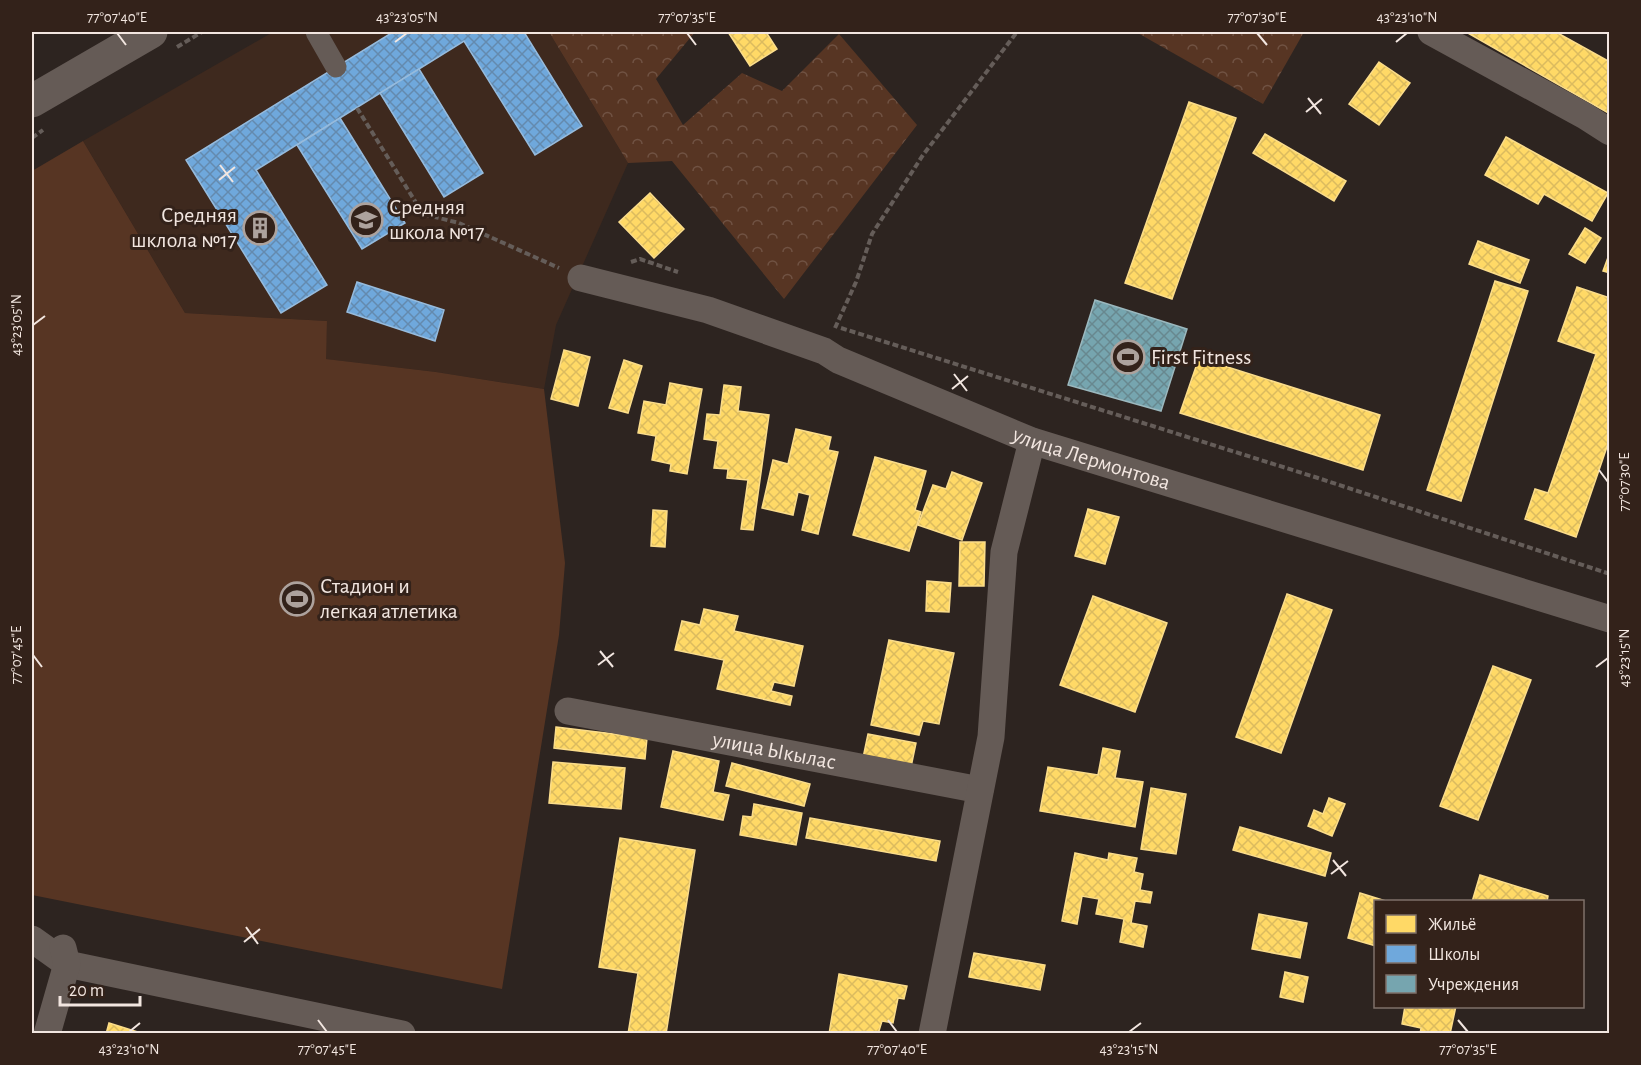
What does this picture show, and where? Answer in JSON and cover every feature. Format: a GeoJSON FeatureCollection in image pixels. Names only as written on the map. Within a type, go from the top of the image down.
{"type":"FeatureCollection","features":[{"type":"Feature","properties":{"kind":"street"},"geometry":{"type":"LineString","coordinates":[[32,101],[151,32]]}},
{"type":"Feature","properties":{"kind":"street"},"geometry":{"type":"LineString","coordinates":[[315,32],[336,67]]}},
{"type":"Feature","properties":{"kind":"street"},"geometry":{"type":"LineString","coordinates":[[1431,32],[1610,132]]}},
{"type":"Feature","properties":{"kind":"street","name":"улица Лермонтова"},"geometry":{"type":"LineString","coordinates":[[580,278],[708,310],[824,351],[838,360],[1032,441],[1610,619]]}},
{"type":"Feature","properties":{"kind":"street"},"geometry":{"type":"LineString","coordinates":[[932,1034],[991,737],[1004,552],[1032,441]]}},
{"type":"Feature","properties":{"kind":"street","name":"улица Ыкылас"},"geometry":{"type":"LineString","coordinates":[[568,711],[980,790]]}},
{"type":"Feature","properties":{"kind":"street"},"geometry":{"type":"LineString","coordinates":[[47,1034],[67,964],[61,938]]}},
{"type":"Feature","properties":{"kind":"street"},"geometry":{"type":"LineString","coordinates":[[32,939],[67,964],[402,1034]]}},
{"type":"Feature","properties":{"kind":"path"},"geometry":{"type":"LineString","coordinates":[[824,351],[856,282],[872,234],[923,155],[1017,32]]}},
{"type":"Feature","properties":{"kind":"path"},"geometry":{"type":"LineString","coordinates":[[357,108],[423,214],[459,223],[580,278]]}},
{"type":"Feature","properties":{"kind":"path"},"geometry":{"type":"LineString","coordinates":[[630,262],[640,259],[683,274]]}},
{"type":"Feature","properties":{"kind":"path"},"geometry":{"type":"LineString","coordinates":[[835,326],[1318,478],[1610,574]]}},
{"type":"Feature","properties":{"kind":"shaded area","name":"Средняя школа №17"},"geometry":{"type":"Polygon","coordinates":[[[273,32],[549,32],[628,163],[556,325],[544,389],[436,372],[325,359],[327,321],[185,313],[83,141],[273,32]]]}},
{"type":"Feature","properties":{"kind":"green space"},"geometry":{"type":"Polygon","coordinates":[[[549,32],[695,32],[656,79],[683,125],[742,73],[782,91],[839,34],[917,125],[784,299],[672,161],[628,163],[549,32]]]}},
{"type":"Feature","properties":{"kind":"green space"},"geometry":{"type":"Polygon","coordinates":[[[1136,32],[1304,32],[1263,104],[1136,32]]]}},
{"type":"Feature","properties":{"kind":"green space","name":"Стадион и легкая атлетика"},"geometry":{"type":"Polygon","coordinates":[[[83,141],[185,313],[327,321],[326,359],[436,372],[544,389],[565,563],[559,635],[502,989],[32,895],[32,171],[83,141]]]}},
{"type":"Feature","properties":{"kind":"building: Жильё"},"geometry":{"type":"Polygon","coordinates":[[[728,32],[766,32],[777,49],[750,66],[728,32]]]}},
{"type":"Feature","properties":{"kind":"building: Жильё"},"geometry":{"type":"Polygon","coordinates":[[[1466,32],[1556,32],[1610,62],[1610,114],[1466,32]]]}},
{"type":"Feature","properties":{"kind":"building: Жильё"},"geometry":{"type":"Polygon","coordinates":[[[1379,62],[1410,83],[1379,125],[1349,104],[1379,62]]]}},
{"type":"Feature","properties":{"kind":"building: Жильё"},"geometry":{"type":"Polygon","coordinates":[[[1189,102],[1236,118],[1172,299],[1125,283],[1189,102]]]}},
{"type":"Feature","properties":{"kind":"building: Жильё"},"geometry":{"type":"Polygon","coordinates":[[[1265,134],[1346,181],[1334,201],[1253,153],[1265,134]]]}},
{"type":"Feature","properties":{"kind":"building: Жильё"},"geometry":{"type":"Polygon","coordinates":[[[1506,137],[1608,193],[1592,221],[1544,194],[1538,204],[1485,175],[1506,137]]]}},
{"type":"Feature","properties":{"kind":"building: Жильё"},"geometry":{"type":"Polygon","coordinates":[[[650,193],[684,229],[654,258],[619,222],[650,193]]]}},
{"type":"Feature","properties":{"kind":"building: Жильё"},"geometry":{"type":"Polygon","coordinates":[[[1585,228],[1601,238],[1585,263],[1569,254],[1585,228]]]}},
{"type":"Feature","properties":{"kind":"building: Жильё"},"geometry":{"type":"Polygon","coordinates":[[[1478,241],[1529,260],[1520,283],[1469,264],[1478,241]]]}},
{"type":"Feature","properties":{"kind":"building: Жильё"},"geometry":{"type":"Polygon","coordinates":[[[1610,252],[1610,273],[1603,271],[1610,252]]]}},
{"type":"Feature","properties":{"kind":"building: Жильё"},"geometry":{"type":"Polygon","coordinates":[[[1495,281],[1528,291],[1461,501],[1427,490],[1495,281]]]}},
{"type":"Feature","properties":{"kind":"building: Жильё"},"geometry":{"type":"Polygon","coordinates":[[[1577,287],[1610,298],[1610,438],[1576,537],[1525,519],[1535,489],[1548,493],[1596,354],[1558,341],[1577,287]]]}},
{"type":"Feature","properties":{"kind":"building: Жильё"},"geometry":{"type":"Polygon","coordinates":[[[564,350],[590,357],[578,406],[551,399],[564,350]]]}},
{"type":"Feature","properties":{"kind":"building: Жильё"},"geometry":{"type":"Polygon","coordinates":[[[1199,358],[1380,415],[1363,470],[1180,413],[1199,358]]]}},
{"type":"Feature","properties":{"kind":"building: Жильё"},"geometry":{"type":"Polygon","coordinates":[[[624,360],[642,366],[628,413],[609,408],[624,360]]]}},
{"type":"Feature","properties":{"kind":"building: Жильё"},"geometry":{"type":"Polygon","coordinates":[[[670,383],[702,389],[687,474],[670,471],[671,464],[652,460],[656,436],[638,433],[644,401],[666,405],[670,383]]]}},
{"type":"Feature","properties":{"kind":"building: Жильё"},"geometry":{"type":"Polygon","coordinates":[[[724,385],[741,387],[738,411],[769,415],[753,530],[741,529],[748,480],[727,478],[728,469],[714,468],[718,441],[704,439],[707,414],[720,415],[724,385]]]}},
{"type":"Feature","properties":{"kind":"building: Жильё"},"geometry":{"type":"Polygon","coordinates":[[[796,429],[831,437],[828,450],[838,452],[818,534],[802,530],[810,495],[798,492],[793,515],[762,508],[773,460],[788,464],[796,429]]]}},
{"type":"Feature","properties":{"kind":"building: Жильё"},"geometry":{"type":"Polygon","coordinates":[[[875,457],[926,471],[915,510],[921,512],[909,551],[853,535],[875,457]]]}},
{"type":"Feature","properties":{"kind":"building: Жильё"},"geometry":{"type":"Polygon","coordinates":[[[952,472],[982,483],[962,540],[918,525],[933,485],[946,489],[952,472]]]}},
{"type":"Feature","properties":{"kind":"building: Жильё"},"geometry":{"type":"Polygon","coordinates":[[[1088,509],[1119,517],[1105,564],[1075,556],[1088,509]]]}},
{"type":"Feature","properties":{"kind":"building: Жильё"},"geometry":{"type":"Polygon","coordinates":[[[653,510],[667,511],[665,547],[651,546],[653,510]]]}},
{"type":"Feature","properties":{"kind":"building: Жильё"},"geometry":{"type":"Polygon","coordinates":[[[960,542],[985,542],[984,586],[959,586],[960,542]]]}},
{"type":"Feature","properties":{"kind":"building: Жильё"},"geometry":{"type":"Polygon","coordinates":[[[927,581],[951,583],[949,612],[926,611],[927,581]]]}},
{"type":"Feature","properties":{"kind":"building: Жильё"},"geometry":{"type":"Polygon","coordinates":[[[1287,594],[1332,610],[1281,753],[1236,737],[1287,594]]]}},
{"type":"Feature","properties":{"kind":"building: Жильё"},"geometry":{"type":"Polygon","coordinates":[[[1093,596],[1167,623],[1135,712],[1060,685],[1093,596]]]}},
{"type":"Feature","properties":{"kind":"building: Жильё"},"geometry":{"type":"Polygon","coordinates":[[[704,609],[738,616],[734,631],[803,646],[794,686],[774,682],[771,691],[792,696],[790,705],[717,689],[724,660],[675,650],[682,621],[700,625],[704,609]]]}},
{"type":"Feature","properties":{"kind":"building: Жильё"},"geometry":{"type":"Polygon","coordinates":[[[889,640],[954,653],[939,724],[923,721],[919,735],[871,725],[889,640]]]}},
{"type":"Feature","properties":{"kind":"building: Жильё"},"geometry":{"type":"Polygon","coordinates":[[[1493,666],[1531,680],[1478,820],[1440,806],[1493,666]]]}},
{"type":"Feature","properties":{"kind":"building: Жильё"},"geometry":{"type":"Polygon","coordinates":[[[556,727],[647,738],[645,759],[554,748],[556,727]]]}},
{"type":"Feature","properties":{"kind":"building: Жильё"},"geometry":{"type":"Polygon","coordinates":[[[868,734],[916,743],[911,767],[863,758],[868,734]]]}},
{"type":"Feature","properties":{"kind":"building: Жильё"},"geometry":{"type":"Polygon","coordinates":[[[1103,748],[1120,751],[1115,778],[1143,782],[1135,827],[1040,811],[1048,767],[1098,775],[1103,748]]]}},
{"type":"Feature","properties":{"kind":"building: Жильё"},"geometry":{"type":"Polygon","coordinates":[[[673,751],[719,761],[713,792],[729,795],[723,820],[661,807],[673,751]]]}},
{"type":"Feature","properties":{"kind":"building: Жильё"},"geometry":{"type":"Polygon","coordinates":[[[553,762],[625,768],[621,809],[549,803],[553,762]]]}},
{"type":"Feature","properties":{"kind":"building: Жильё"},"geometry":{"type":"Polygon","coordinates":[[[732,763],[810,784],[804,806],[726,786],[732,763]]]}},
{"type":"Feature","properties":{"kind":"building: Жильё"},"geometry":{"type":"Polygon","coordinates":[[[1151,788],[1186,794],[1176,854],[1141,849],[1151,788]]]}},
{"type":"Feature","properties":{"kind":"building: Жильё"},"geometry":{"type":"Polygon","coordinates":[[[1329,798],[1345,804],[1332,836],[1308,826],[1314,810],[1323,814],[1329,798]]]}},
{"type":"Feature","properties":{"kind":"building: Жильё"},"geometry":{"type":"Polygon","coordinates":[[[754,804],[802,813],[796,845],[740,835],[743,816],[752,817],[754,804]]]}},
{"type":"Feature","properties":{"kind":"building: Жильё"},"geometry":{"type":"Polygon","coordinates":[[[810,818],[940,841],[936,861],[806,838],[810,818]]]}},
{"type":"Feature","properties":{"kind":"building: Жильё"},"geometry":{"type":"Polygon","coordinates":[[[1240,827],[1331,853],[1325,876],[1233,850],[1240,827]]]}},
{"type":"Feature","properties":{"kind":"building: Жильё"},"geometry":{"type":"Polygon","coordinates":[[[620,838],[695,850],[666,1034],[628,1034],[638,973],[599,967],[620,838]]]}},
{"type":"Feature","properties":{"kind":"building: Жильё"},"geometry":{"type":"Polygon","coordinates":[[[1075,853],[1108,860],[1109,853],[1137,858],[1134,872],[1143,874],[1140,890],[1152,892],[1150,903],[1135,901],[1131,923],[1147,926],[1143,947],[1120,942],[1124,919],[1096,914],[1099,899],[1082,896],[1077,924],[1062,921],[1075,853]]]}},
{"type":"Feature","properties":{"kind":"building: Жильё"},"geometry":{"type":"Polygon","coordinates":[[[1480,875],[1548,896],[1547,900],[1473,900],[1480,875]]]}},
{"type":"Feature","properties":{"kind":"building: Жильё"},"geometry":{"type":"Polygon","coordinates":[[[1360,893],[1383,900],[1374,900],[1374,945],[1348,938],[1360,893]]]}},
{"type":"Feature","properties":{"kind":"building: Жильё"},"geometry":{"type":"Polygon","coordinates":[[[1259,914],[1307,923],[1300,958],[1252,949],[1259,914]]]}},
{"type":"Feature","properties":{"kind":"building: Жильё"},"geometry":{"type":"Polygon","coordinates":[[[974,953],[1045,965],[1040,990],[969,977],[974,953]]]}},
{"type":"Feature","properties":{"kind":"building: Жильё"},"geometry":{"type":"Polygon","coordinates":[[[1285,972],[1308,977],[1303,1002],[1280,997],[1285,972]]]}},
{"type":"Feature","properties":{"kind":"building: Жильё"},"geometry":{"type":"Polygon","coordinates":[[[839,974],[907,986],[904,999],[898,998],[893,1023],[882,1021],[878,1034],[829,1034],[839,974]]]}},
{"type":"Feature","properties":{"kind":"building: Жильё"},"geometry":{"type":"Polygon","coordinates":[[[1405,1008],[1456,1008],[1450,1034],[1420,1034],[1421,1028],[1402,1024],[1405,1008]]]}},
{"type":"Feature","properties":{"kind":"building: Жильё"},"geometry":{"type":"Polygon","coordinates":[[[109,1023],[144,1034],[106,1034],[109,1023]]]}},
{"type":"Feature","properties":{"kind":"building: Школы","name":"Средняя шклола №17"},"geometry":{"type":"Polygon","coordinates":[[[393,32],[524,32],[582,126],[535,155],[464,41],[256,170],[327,285],[281,313],[186,160],[393,32]]]}},
{"type":"Feature","properties":{"kind":"building: Школы"},"geometry":{"type":"Polygon","coordinates":[[[419,69],[483,173],[444,197],[380,93],[419,69]]]}},
{"type":"Feature","properties":{"kind":"building: Школы"},"geometry":{"type":"Polygon","coordinates":[[[340,118],[405,223],[362,249],[297,145],[340,118]]]}},
{"type":"Feature","properties":{"kind":"building: Школы"},"geometry":{"type":"Polygon","coordinates":[[[357,282],[444,310],[435,341],[347,312],[357,282]]]}},
{"type":"Feature","properties":{"kind":"building: Учреждения","name":"First Fitness"},"geometry":{"type":"Polygon","coordinates":[[[1095,300],[1187,329],[1161,411],[1068,385],[1095,300]]]}},
{"type":"Feature","properties":{"kind":"place","name":"Средняя школа №17"},"geometry":{"type":"Point","coordinates":[366,220]}},
{"type":"Feature","properties":{"kind":"place","name":"Средняя шклола №17"},"geometry":{"type":"Point","coordinates":[260,228]}},
{"type":"Feature","properties":{"kind":"place","name":"First Fitness"},"geometry":{"type":"Point","coordinates":[1128,357]}},
{"type":"Feature","properties":{"kind":"place","name":"Стадион и легкая атлетика"},"geometry":{"type":"Point","coordinates":[297,599]}}]}
